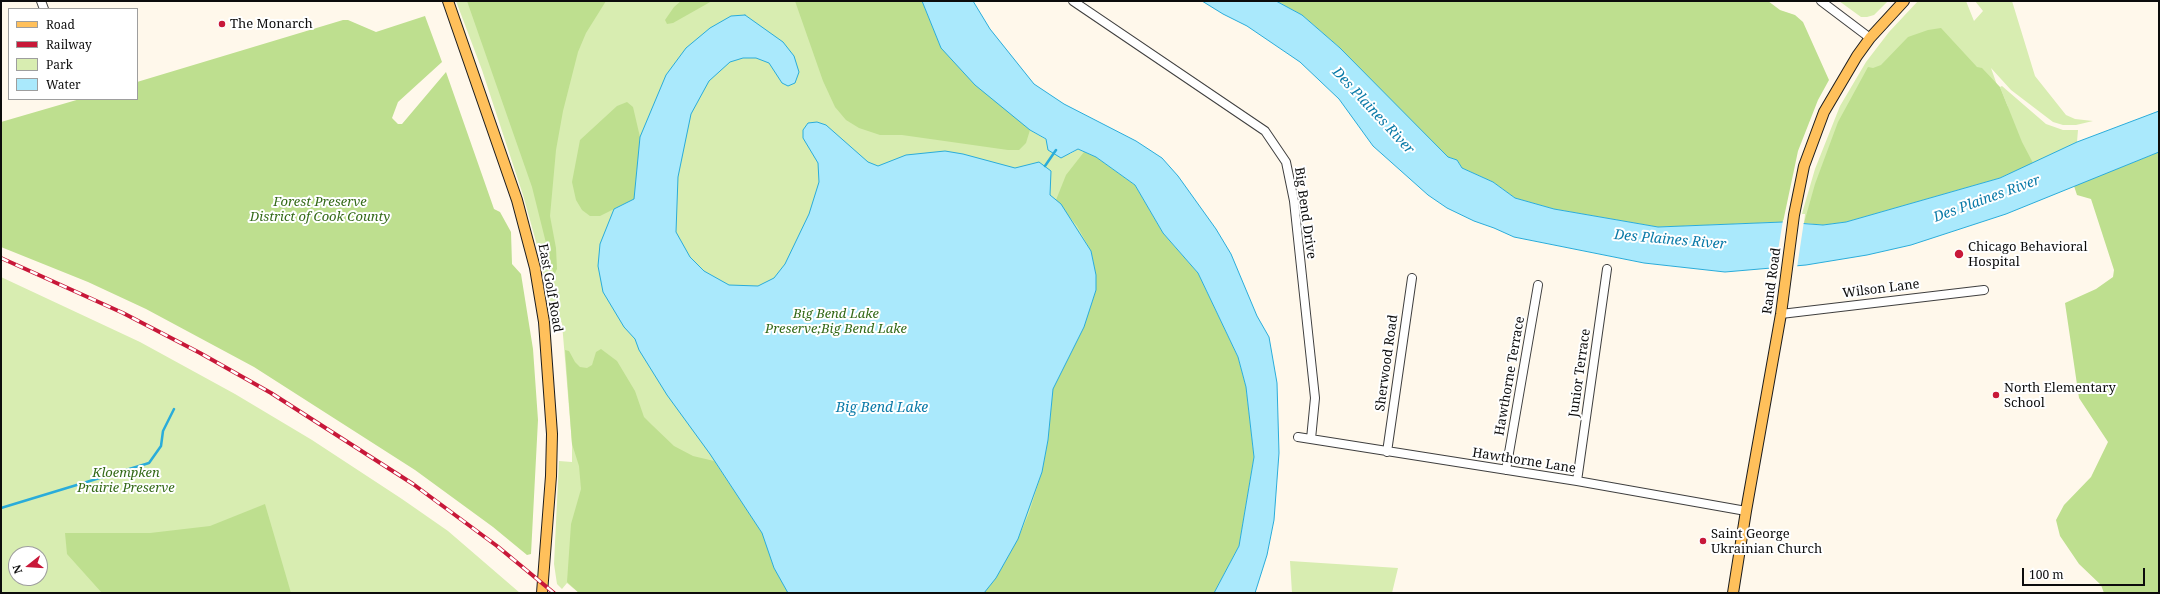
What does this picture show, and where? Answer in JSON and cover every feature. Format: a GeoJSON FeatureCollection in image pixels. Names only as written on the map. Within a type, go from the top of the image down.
{"type":"FeatureCollection","features":[{"type":"Feature","properties":{"kind":"main road","name":"East Golf Road"},"geometry":{"type":"LineString","coordinates":[[448,1],[517,200],[535,268],[544,322],[552,434],[551,476],[542,593]]}},
{"type":"Feature","properties":{"kind":"main road","name":"Rand Road"},"geometry":{"type":"LineString","coordinates":[[1734,593],[1746,512],[1781,314],[1794,215],[1804,166],[1824,112],[1870,38],[1904,1]]}},
{"type":"Feature","properties":{"kind":"street","name":"Big Bend Drive"},"geometry":{"type":"LineString","coordinates":[[1073,1],[1265,131],[1286,162],[1294,201],[1315,398],[1311,439]]}},
{"type":"Feature","properties":{"kind":"street"},"geometry":{"type":"LineString","coordinates":[[1821,1],[1870,38]]}},
{"type":"Feature","properties":{"kind":"street","name":"Junior Terrace"},"geometry":{"type":"LineString","coordinates":[[1577,481],[1607,269]]}},
{"type":"Feature","properties":{"kind":"street","name":"Sherwood Road"},"geometry":{"type":"LineString","coordinates":[[1387,452],[1412,278]]}},
{"type":"Feature","properties":{"kind":"street","name":"Hawthorne Terrace"},"geometry":{"type":"LineString","coordinates":[[1506,470],[1538,285]]}},
{"type":"Feature","properties":{"kind":"street","name":"Wilson Lane"},"geometry":{"type":"LineString","coordinates":[[1781,314],[1984,290]]}},
{"type":"Feature","properties":{"kind":"street","name":"Hawthorne Lane"},"geometry":{"type":"LineString","coordinates":[[1298,437],[1577,481],[1746,512]]}},
{"type":"Feature","properties":{"kind":"green space","name":"Big Bend Lake Preserve;Big Bend Lake"},"geometry":{"type":"Polygon","coordinates":[[[456,1],[922,1],[941,48],[1030,130],[1070,154],[1078,149],[1096,157],[1214,593],[579,593],[567,583],[562,589],[557,584],[554,564],[559,461],[572,462],[572,444],[562,323],[550,307],[540,256],[523,195],[482,70],[456,1]]]}},
{"type":"Feature","properties":{"kind":"green space"},"geometry":{"type":"Polygon","coordinates":[[[467,1],[606,1],[586,33],[578,52],[563,111],[556,150],[550,216],[556,248],[557,269],[554,275],[532,187],[467,1]]]}},
{"type":"Feature","properties":{"kind":"green space"},"geometry":{"type":"Polygon","coordinates":[[[681,1],[712,1],[673,23],[667,24],[665,20],[674,7],[681,1]]]}},
{"type":"Feature","properties":{"kind":"green space"},"geometry":{"type":"Polygon","coordinates":[[[795,1],[922,1],[941,48],[1030,130],[1026,143],[1019,150],[1008,150],[902,135],[880,135],[859,128],[846,120],[835,107],[823,81],[795,1]]]}},
{"type":"Feature","properties":{"kind":"green space"},"geometry":{"type":"Polygon","coordinates":[[[1276,1],[1768,1],[1780,10],[1795,15],[1803,22],[1829,80],[1818,100],[1798,151],[1783,222],[1658,227],[1554,209],[1515,198],[1493,182],[1462,168],[1457,160],[1448,157],[1403,114],[1340,48],[1302,15],[1276,1]]]}},
{"type":"Feature","properties":{"kind":"green space"},"geometry":{"type":"Polygon","coordinates":[[[1839,1],[1888,1],[1874,15],[1861,17],[1839,1]]]}},
{"type":"Feature","properties":{"kind":"green space"},"geometry":{"type":"Polygon","coordinates":[[[1918,1],[1966,1],[1974,21],[1983,11],[1975,1],[2012,1],[2035,76],[2066,115],[2075,119],[2093,121],[2076,125],[2063,125],[2053,122],[2011,90],[1991,68],[2002,99],[2008,107],[2000,87],[2002,86],[2046,124],[2063,130],[2078,130],[2077,142],[2026,167],[1804,223],[1805,214],[1802,214],[1815,169],[1840,106],[1866,62],[1889,32],[1918,1]]]}},
{"type":"Feature","properties":{"kind":"green space","name":"Forest Preserve District of Cook County"},"geometry":{"type":"Polygon","coordinates":[[[425,16],[442,62],[398,102],[392,118],[398,124],[402,124],[446,72],[494,209],[500,212],[511,232],[512,264],[521,274],[533,349],[538,420],[531,554],[527,555],[493,527],[415,470],[254,367],[146,309],[88,282],[1,247],[1,122],[77,100],[138,100],[138,82],[343,20],[348,20],[376,32],[425,16]]]}},
{"type":"Feature","properties":{"kind":"green space"},"geometry":{"type":"Polygon","coordinates":[[[1941,28],[1977,67],[1982,68],[2000,87],[2022,142],[2033,163],[2000,178],[1846,222],[1823,225],[1804,223],[1815,184],[1838,122],[1868,67],[1873,68],[1881,65],[1908,37],[1928,30],[1941,28]]]}},
{"type":"Feature","properties":{"kind":"green space"},"geometry":{"type":"Polygon","coordinates":[[[627,102],[633,107],[640,137],[634,199],[600,216],[590,216],[582,210],[576,200],[572,182],[580,140],[617,106],[627,102]]]}},
{"type":"Feature","properties":{"kind":"green space"},"geometry":{"type":"Polygon","coordinates":[[[1084,152],[1096,157],[1135,185],[1163,233],[1198,273],[1238,357],[1246,387],[1254,457],[1239,546],[1214,593],[984,593],[996,578],[1018,539],[1029,513],[1042,472],[1048,440],[1053,389],[1084,327],[1096,290],[1096,275],[1091,251],[1077,226],[1056,200],[1066,175],[1084,152]]]}},
{"type":"Feature","properties":{"kind":"green space"},"geometry":{"type":"Polygon","coordinates":[[[2159,152],[2159,593],[2104,593],[2101,585],[2079,564],[2060,536],[2056,520],[2064,505],[2091,477],[2108,442],[2079,398],[2065,303],[2096,289],[2113,277],[2114,270],[2091,199],[2077,195],[2074,186],[2159,152]]]}},
{"type":"Feature","properties":{"kind":"green space","name":"Kloempken Prairie Preserve"},"geometry":{"type":"Polygon","coordinates":[[[1,277],[140,342],[235,394],[312,440],[448,531],[520,593],[1,593],[1,277]]]}},
{"type":"Feature","properties":{"kind":"green space"},"geometry":{"type":"Polygon","coordinates":[[[601,349],[617,361],[635,391],[644,417],[652,425],[674,446],[693,456],[714,461],[762,533],[774,568],[788,593],[579,593],[567,582],[571,524],[581,489],[579,466],[572,444],[565,350],[569,351],[575,362],[580,367],[587,368],[592,365],[596,352],[601,349]]]}},
{"type":"Feature","properties":{"kind":"green space"},"geometry":{"type":"Polygon","coordinates":[[[265,504],[291,593],[102,593],[67,554],[65,533],[150,533],[210,526],[265,504]]]}},
{"type":"Feature","properties":{"kind":"green space"},"geometry":{"type":"Polygon","coordinates":[[[1290,561],[1398,568],[1392,593],[1292,593],[1290,561]]]}},
{"type":"Feature","properties":{"kind":"water"},"geometry":{"type":"Polygon","coordinates":[[[922,1],[973,1],[990,29],[1034,84],[1064,104],[1136,141],[1162,158],[1178,176],[1216,229],[1231,254],[1257,316],[1269,337],[1277,383],[1279,453],[1274,520],[1267,555],[1255,593],[1214,593],[1239,546],[1254,457],[1246,387],[1238,357],[1198,273],[1163,233],[1135,185],[1096,157],[1078,149],[1061,158],[1048,150],[1046,139],[1030,130],[975,85],[941,48],[922,1]]]}},
{"type":"Feature","properties":{"kind":"water","name":"Des Plaines River"},"geometry":{"type":"Polygon","coordinates":[[[1202,1],[1276,1],[1302,15],[1340,48],[1448,157],[1457,160],[1462,168],[1493,182],[1515,198],[1554,209],[1658,227],[1783,222],[1823,225],[1846,222],[2000,178],[2077,142],[2159,111],[2159,152],[2006,214],[1911,245],[1867,255],[1806,265],[1725,272],[1644,263],[1514,237],[1474,221],[1447,208],[1428,195],[1373,146],[1339,99],[1300,62],[1247,26],[1202,1]]]}},
{"type":"Feature","properties":{"kind":"water","name":"Big Bend Lake"},"geometry":{"type":"Polygon","coordinates":[[[745,15],[783,42],[794,56],[799,72],[795,83],[788,86],[782,83],[769,63],[756,58],[743,58],[730,62],[709,81],[691,114],[678,177],[676,232],[690,257],[704,271],[729,285],[758,286],[774,278],[785,264],[809,214],[819,182],[818,163],[803,138],[803,130],[808,123],[817,122],[826,125],[868,162],[878,166],[906,155],[945,151],[963,154],[1015,168],[1039,162],[1051,171],[1050,195],[1061,204],[1091,251],[1096,275],[1096,290],[1084,327],[1053,389],[1048,440],[1042,472],[1018,539],[996,578],[984,593],[788,593],[774,568],[762,533],[710,454],[667,395],[639,350],[635,339],[624,327],[603,292],[598,266],[600,244],[614,209],[634,199],[640,137],[666,75],[686,48],[710,28],[731,16],[745,15]]]}},
{"type":"Feature","properties":{"kind":"pier"},"geometry":{"type":"Polygon","coordinates":[[[1783,220],[1804,221],[1797,268],[1775,269],[1783,220]]]}},
{"type":"Feature","properties":{"kind":"waterway"},"geometry":{"type":"LineString","coordinates":[[1045,166],[1056,150]]}},
{"type":"Feature","properties":{"kind":"waterway"},"geometry":{"type":"LineString","coordinates":[[1,508],[149,463],[161,446],[163,431],[174,409]]}},
{"type":"Feature","properties":{"kind":"railway"},"geometry":{"type":"LineString","coordinates":[[1,258],[123,313],[200,353],[271,393],[413,484],[497,546],[554,593]]}},
{"type":"Feature","properties":{"kind":"place","name":"The Monarch"},"geometry":{"type":"Point","coordinates":[222,24]}},
{"type":"Feature","properties":{"kind":"place","name":"Chicago Behavioral Hospital"},"geometry":{"type":"Point","coordinates":[1959,254]}},
{"type":"Feature","properties":{"kind":"place","name":"North Elementary School"},"geometry":{"type":"Point","coordinates":[1996,395]}},
{"type":"Feature","properties":{"kind":"place","name":"Saint George Ukrainian Church"},"geometry":{"type":"Point","coordinates":[1703,541]}}]}
